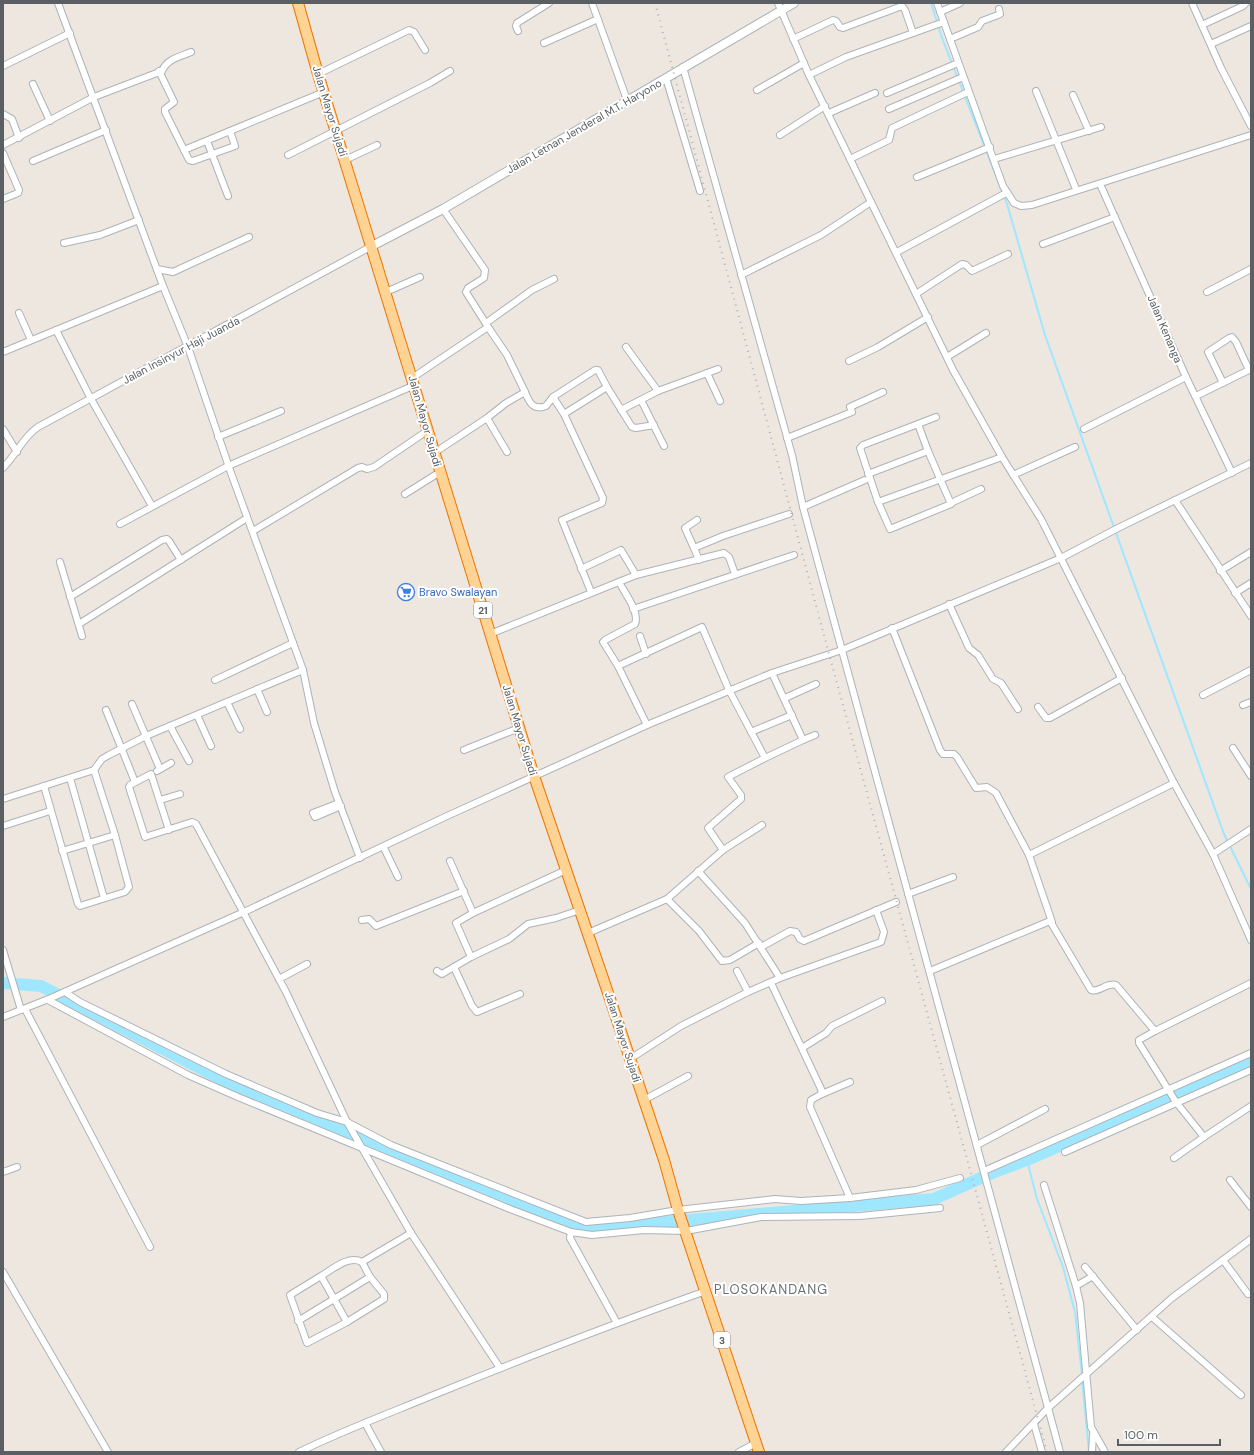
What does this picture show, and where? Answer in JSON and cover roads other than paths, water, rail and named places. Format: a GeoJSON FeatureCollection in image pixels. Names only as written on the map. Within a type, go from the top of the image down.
{"type":"FeatureCollection","features":[{"type":"Feature","properties":{"kind":"highway","name":"Jalan Mayor Sujadi"},"geometry":{"type":"LineString","coordinates":[[298,3],[318,74],[534,776],[644,1100],[678,1212],[706,1291],[757,1447]]}},
{"type":"Feature","properties":{"kind":"main road","name":"Jalan Letnan Jenderal M.T. Haryono"},"geometry":{"type":"LineString","coordinates":[[372,246],[443,209],[666,78],[779,7],[794,3]]}},
{"type":"Feature","properties":{"kind":"street"},"geometry":{"type":"LineString","coordinates":[[58,3],[163,286],[188,347],[228,466],[293,643],[302,670],[314,723],[340,804],[360,858]]}},
{"type":"Feature","properties":{"kind":"street"},"geometry":{"type":"LineString","coordinates":[[518,31],[516,26],[517,23],[549,3]]}},
{"type":"Feature","properties":{"kind":"street"},"geometry":{"type":"LineString","coordinates":[[592,3],[627,100]]}},
{"type":"Feature","properties":{"kind":"street"},"geometry":{"type":"LineString","coordinates":[[937,3],[940,12],[940,23],[950,39],[961,77],[964,94],[990,147],[1004,194],[1014,204],[1021,206],[1032,204],[1076,189],[1100,184],[1251,135]]}},
{"type":"Feature","properties":{"kind":"street"},"geometry":{"type":"LineString","coordinates":[[940,12],[960,3]]}},
{"type":"Feature","properties":{"kind":"street"},"geometry":{"type":"LineString","coordinates":[[1192,3],[1221,68],[1248,113],[1251,126]]}},
{"type":"Feature","properties":{"kind":"street"},"geometry":{"type":"LineString","coordinates":[[1202,25],[1243,6],[1246,3]]}},
{"type":"Feature","properties":{"kind":"street"},"geometry":{"type":"LineString","coordinates":[[793,39],[833,20],[843,28],[902,6],[905,10],[913,34]]}},
{"type":"Feature","properties":{"kind":"street"},"geometry":{"type":"LineString","coordinates":[[779,7],[809,75],[897,252],[947,357],[1002,457],[1041,519],[1174,783],[1212,854],[1251,940]]}},
{"type":"Feature","properties":{"kind":"street"},"geometry":{"type":"LineString","coordinates":[[950,39],[978,27],[982,21],[998,15],[999,9]]}},
{"type":"Feature","properties":{"kind":"street"},"geometry":{"type":"LineString","coordinates":[[544,43],[598,19]]}},
{"type":"Feature","properties":{"kind":"street"},"geometry":{"type":"LineString","coordinates":[[809,75],[846,58],[940,23]]}},
{"type":"Feature","properties":{"kind":"street"},"geometry":{"type":"LineString","coordinates":[[1211,44],[1251,26]]}},
{"type":"Feature","properties":{"kind":"street"},"geometry":{"type":"LineString","coordinates":[[318,74],[409,30],[414,32],[425,50]]}},
{"type":"Feature","properties":{"kind":"street"},"geometry":{"type":"LineString","coordinates":[[3,66],[70,33]]}},
{"type":"Feature","properties":{"kind":"street"},"geometry":{"type":"LineString","coordinates":[[3,145],[19,138],[94,97],[162,71],[166,63],[170,60],[191,52]]}},
{"type":"Feature","properties":{"kind":"street"},"geometry":{"type":"LineString","coordinates":[[757,90],[804,63]]}},
{"type":"Feature","properties":{"kind":"street"},"geometry":{"type":"LineString","coordinates":[[887,93],[956,64]]}},
{"type":"Feature","properties":{"kind":"street"},"geometry":{"type":"LineString","coordinates":[[683,67],[787,438],[803,507],[1060,1452]]}},
{"type":"Feature","properties":{"kind":"street"},"geometry":{"type":"LineString","coordinates":[[159,71],[174,102],[165,109],[165,112],[191,161],[234,146],[230,131]]}},
{"type":"Feature","properties":{"kind":"street"},"geometry":{"type":"LineString","coordinates":[[288,155],[430,83],[450,71]]}},
{"type":"Feature","properties":{"kind":"street"},"geometry":{"type":"LineString","coordinates":[[889,110],[961,77]]}},
{"type":"Feature","properties":{"kind":"street"},"geometry":{"type":"LineString","coordinates":[[666,78],[700,191]]}},
{"type":"Feature","properties":{"kind":"street"},"geometry":{"type":"LineString","coordinates":[[33,84],[50,121]]}},
{"type":"Feature","properties":{"kind":"street"},"geometry":{"type":"LineString","coordinates":[[1036,91],[1076,189]]}},
{"type":"Feature","properties":{"kind":"street"},"geometry":{"type":"LineString","coordinates":[[184,150],[324,92]]}},
{"type":"Feature","properties":{"kind":"street"},"geometry":{"type":"LineString","coordinates":[[828,113],[875,93]]}},
{"type":"Feature","properties":{"kind":"street"},"geometry":{"type":"LineString","coordinates":[[850,159],[889,140],[892,128],[964,94]]}},
{"type":"Feature","properties":{"kind":"street"},"geometry":{"type":"LineString","coordinates":[[1074,95],[1089,131]]}},
{"type":"Feature","properties":{"kind":"street"},"geometry":{"type":"LineString","coordinates":[[780,135],[825,106]]}},
{"type":"Feature","properties":{"kind":"street"},"geometry":{"type":"LineString","coordinates":[[3,114],[12,119],[19,138]]}},
{"type":"Feature","properties":{"kind":"street"},"geometry":{"type":"LineString","coordinates":[[994,159],[1056,142],[1101,127]]}},
{"type":"Feature","properties":{"kind":"street"},"geometry":{"type":"LineString","coordinates":[[33,161],[106,130]]}},
{"type":"Feature","properties":{"kind":"street"},"geometry":{"type":"LineString","coordinates":[[207,141],[228,196]]}},
{"type":"Feature","properties":{"kind":"street"},"geometry":{"type":"LineString","coordinates":[[345,160],[377,145]]}},
{"type":"Feature","properties":{"kind":"street"},"geometry":{"type":"LineString","coordinates":[[917,177],[990,147]]}},
{"type":"Feature","properties":{"kind":"street"},"geometry":{"type":"LineString","coordinates":[[3,153],[19,190],[18,193],[3,199]]}},
{"type":"Feature","properties":{"kind":"street","name":"Jalan Kenanga"},"geometry":{"type":"LineString","coordinates":[[1100,184],[1186,377],[1232,473]]}},
{"type":"Feature","properties":{"kind":"street"},"geometry":{"type":"LineString","coordinates":[[897,252],[1004,194]]}},
{"type":"Feature","properties":{"kind":"street"},"geometry":{"type":"LineString","coordinates":[[741,275],[820,235],[871,202]]}},
{"type":"Feature","properties":{"kind":"street"},"geometry":{"type":"LineString","coordinates":[[443,209],[485,270],[484,278],[468,288],[466,292],[507,355],[531,405],[535,408],[546,406],[553,397],[596,370],[632,427],[636,428],[654,425]]}},
{"type":"Feature","properties":{"kind":"street"},"geometry":{"type":"LineString","coordinates":[[1043,244],[1115,217]]}},
{"type":"Feature","properties":{"kind":"street"},"geometry":{"type":"LineString","coordinates":[[64,243],[100,235],[139,220]]}},
{"type":"Feature","properties":{"kind":"street"},"geometry":{"type":"LineString","coordinates":[[157,269],[173,272],[249,238]]}},
{"type":"Feature","properties":{"kind":"street","name":"Jalan Insinyur Haji Juanda"},"geometry":{"type":"LineString","coordinates":[[3,468],[34,429],[188,347],[372,246]]}},
{"type":"Feature","properties":{"kind":"street"},"geometry":{"type":"LineString","coordinates":[[916,294],[962,264],[966,265],[972,270],[1008,254]]}},
{"type":"Feature","properties":{"kind":"street"},"geometry":{"type":"LineString","coordinates":[[1207,292],[1251,269]]}},
{"type":"Feature","properties":{"kind":"street"},"geometry":{"type":"LineString","coordinates":[[386,292],[420,276]]}},
{"type":"Feature","properties":{"kind":"street"},"geometry":{"type":"LineString","coordinates":[[120,524],[228,466],[414,382],[532,290],[554,279]]}},
{"type":"Feature","properties":{"kind":"street"},"geometry":{"type":"LineString","coordinates":[[3,352],[163,286]]}},
{"type":"Feature","properties":{"kind":"street"},"geometry":{"type":"LineString","coordinates":[[19,313],[31,340]]}},
{"type":"Feature","properties":{"kind":"street"},"geometry":{"type":"LineString","coordinates":[[849,361],[878,347],[928,318]]}},
{"type":"Feature","properties":{"kind":"street"},"geometry":{"type":"LineString","coordinates":[[56,330],[91,398],[152,506]]}},
{"type":"Feature","properties":{"kind":"street"},"geometry":{"type":"LineString","coordinates":[[947,357],[986,333]]}},
{"type":"Feature","properties":{"kind":"street"},"geometry":{"type":"LineString","coordinates":[[1196,396],[1223,383],[1250,369],[1236,342],[1232,338],[1229,338],[1208,352],[1223,383]]}},
{"type":"Feature","properties":{"kind":"street"},"geometry":{"type":"LineString","coordinates":[[626,347],[658,391]]}},
{"type":"Feature","properties":{"kind":"street"},"geometry":{"type":"LineString","coordinates":[[621,410],[658,391],[718,369]]}},
{"type":"Feature","properties":{"kind":"street"},"geometry":{"type":"LineString","coordinates":[[707,372],[720,401]]}},
{"type":"Feature","properties":{"kind":"street"},"geometry":{"type":"LineString","coordinates":[[1084,429],[1186,377]]}},
{"type":"Feature","properties":{"kind":"street"},"geometry":{"type":"LineString","coordinates":[[564,414],[607,387]]}},
{"type":"Feature","properties":{"kind":"street"},"geometry":{"type":"LineString","coordinates":[[434,453],[487,418],[506,402],[524,392]]}},
{"type":"Feature","properties":{"kind":"street"},"geometry":{"type":"LineString","coordinates":[[854,419],[850,406],[883,392]]}},
{"type":"Feature","properties":{"kind":"street"},"geometry":{"type":"LineString","coordinates":[[553,397],[564,414],[603,498],[602,503],[562,520],[591,592]]}},
{"type":"Feature","properties":{"kind":"street"},"geometry":{"type":"LineString","coordinates":[[640,400],[664,446]]}},
{"type":"Feature","properties":{"kind":"street"},"geometry":{"type":"LineString","coordinates":[[218,437],[281,411]]}},
{"type":"Feature","properties":{"kind":"street"},"geometry":{"type":"LineString","coordinates":[[787,438],[852,412]]}},
{"type":"Feature","properties":{"kind":"street"},"geometry":{"type":"LineString","coordinates":[[936,417],[861,446],[860,449],[867,477],[890,529],[981,489]]}},
{"type":"Feature","properties":{"kind":"street"},"geometry":{"type":"LineString","coordinates":[[487,418],[507,452]]}},
{"type":"Feature","properties":{"kind":"street"},"geometry":{"type":"LineString","coordinates":[[918,424],[951,503]]}},
{"type":"Feature","properties":{"kind":"street"},"geometry":{"type":"LineString","coordinates":[[3,429],[17,452]]}},
{"type":"Feature","properties":{"kind":"street"},"geometry":{"type":"LineString","coordinates":[[252,531],[358,468],[367,469],[374,467],[427,431]]}},
{"type":"Feature","properties":{"kind":"street"},"geometry":{"type":"LineString","coordinates":[[1013,475],[1075,447]]}},
{"type":"Feature","properties":{"kind":"street"},"geometry":{"type":"LineString","coordinates":[[803,507],[867,477],[928,451]]}},
{"type":"Feature","properties":{"kind":"street"},"geometry":{"type":"LineString","coordinates":[[878,502],[1002,457]]}},
{"type":"Feature","properties":{"kind":"street"},"geometry":{"type":"LineString","coordinates":[[3,1017],[49,999],[244,912],[384,848],[534,776],[647,725],[772,673],[842,650],[1061,558],[1115,529],[1251,463]]}},
{"type":"Feature","properties":{"kind":"street"},"geometry":{"type":"LineString","coordinates":[[405,494],[440,472]]}},
{"type":"Feature","properties":{"kind":"street"},"geometry":{"type":"LineString","coordinates":[[1175,500],[1220,571],[1251,616]]}},
{"type":"Feature","properties":{"kind":"street"},"geometry":{"type":"LineString","coordinates":[[694,548],[789,514]]}},
{"type":"Feature","properties":{"kind":"street"},"geometry":{"type":"LineString","coordinates":[[79,624],[247,518]]}},
{"type":"Feature","properties":{"kind":"street"},"geometry":{"type":"LineString","coordinates":[[697,520],[685,528],[699,560]]}},
{"type":"Feature","properties":{"kind":"street"},"geometry":{"type":"LineString","coordinates":[[70,596],[162,540],[167,539],[169,541],[181,560]]}},
{"type":"Feature","properties":{"kind":"street"},"geometry":{"type":"LineString","coordinates":[[581,569],[621,550],[636,575]]}},
{"type":"Feature","properties":{"kind":"street"},"geometry":{"type":"LineString","coordinates":[[1220,571],[1251,552]]}},
{"type":"Feature","properties":{"kind":"street"},"geometry":{"type":"LineString","coordinates":[[490,634],[636,575],[727,554],[735,574]]}},
{"type":"Feature","properties":{"kind":"street"},"geometry":{"type":"LineString","coordinates":[[633,609],[794,555]]}},
{"type":"Feature","properties":{"kind":"street"},"geometry":{"type":"LineString","coordinates":[[60,562],[82,636]]}},
{"type":"Feature","properties":{"kind":"street"},"geometry":{"type":"LineString","coordinates":[[619,582],[633,609],[636,618],[635,624],[603,642],[618,666],[647,725]]}},
{"type":"Feature","properties":{"kind":"street"},"geometry":{"type":"LineString","coordinates":[[1235,593],[1251,583]]}},
{"type":"Feature","properties":{"kind":"street"},"geometry":{"type":"LineString","coordinates":[[949,604],[968,648],[978,655],[993,678],[1001,683],[1018,709]]}},
{"type":"Feature","properties":{"kind":"street"},"geometry":{"type":"LineString","coordinates":[[618,666],[702,627],[729,690],[765,758]]}},
{"type":"Feature","properties":{"kind":"street"},"geometry":{"type":"LineString","coordinates":[[892,628],[940,750],[943,754],[954,754],[957,757],[976,788],[987,787],[996,793],[1029,855],[1052,922],[1091,990],[1095,991],[1112,984],[1116,985],[1155,1031]]}},
{"type":"Feature","properties":{"kind":"street"},"geometry":{"type":"LineString","coordinates":[[640,636],[646,654]]}},
{"type":"Feature","properties":{"kind":"street"},"geometry":{"type":"LineString","coordinates":[[215,680],[293,643]]}},
{"type":"Feature","properties":{"kind":"street"},"geometry":{"type":"LineString","coordinates":[[3,799],[94,770],[102,759],[146,736],[302,670]]}},
{"type":"Feature","properties":{"kind":"street"},"geometry":{"type":"LineString","coordinates":[[1203,695],[1251,670]]}},
{"type":"Feature","properties":{"kind":"street"},"geometry":{"type":"LineString","coordinates":[[772,673],[803,740]]}},
{"type":"Feature","properties":{"kind":"street"},"geometry":{"type":"LineString","coordinates":[[1038,707],[1046,718],[1050,718],[1122,678]]}},
{"type":"Feature","properties":{"kind":"street"},"geometry":{"type":"LineString","coordinates":[[784,698],[816,684]]}},
{"type":"Feature","properties":{"kind":"street"},"geometry":{"type":"LineString","coordinates":[[257,689],[267,712]]}},
{"type":"Feature","properties":{"kind":"street"},"geometry":{"type":"LineString","coordinates":[[227,702],[240,730]]}},
{"type":"Feature","properties":{"kind":"street"},"geometry":{"type":"LineString","coordinates":[[1243,705],[1251,702]]}},
{"type":"Feature","properties":{"kind":"street"},"geometry":{"type":"LineString","coordinates":[[132,704],[160,769]]}},
{"type":"Feature","properties":{"kind":"street"},"geometry":{"type":"LineString","coordinates":[[106,710],[135,782]]}},
{"type":"Feature","properties":{"kind":"street"},"geometry":{"type":"LineString","coordinates":[[197,715],[210,746]]}},
{"type":"Feature","properties":{"kind":"street"},"geometry":{"type":"LineString","coordinates":[[751,732],[792,715]]}},
{"type":"Feature","properties":{"kind":"street"},"geometry":{"type":"LineString","coordinates":[[170,726],[189,761]]}},
{"type":"Feature","properties":{"kind":"street"},"geometry":{"type":"LineString","coordinates":[[464,750],[519,728]]}},
{"type":"Feature","properties":{"kind":"street"},"geometry":{"type":"LineString","coordinates":[[723,850],[708,828],[741,799],[741,795],[728,777],[815,735]]}},
{"type":"Feature","properties":{"kind":"street"},"geometry":{"type":"LineString","coordinates":[[1233,748],[1251,776]]}},
{"type":"Feature","properties":{"kind":"street"},"geometry":{"type":"LineString","coordinates":[[172,763],[135,782],[129,787],[144,836],[169,830],[192,822],[196,824],[279,979],[348,1123],[411,1233],[500,1368]]}},
{"type":"Feature","properties":{"kind":"street"},"geometry":{"type":"LineString","coordinates":[[44,786],[50,811],[79,905],[125,892],[129,887],[115,835],[94,770]]}},
{"type":"Feature","properties":{"kind":"street"},"geometry":{"type":"LineString","coordinates":[[151,774],[169,830]]}},
{"type":"Feature","properties":{"kind":"street"},"geometry":{"type":"LineString","coordinates":[[70,778],[104,898]]}},
{"type":"Feature","properties":{"kind":"street"},"geometry":{"type":"LineString","coordinates":[[1029,855],[1174,783]]}},
{"type":"Feature","properties":{"kind":"street"},"geometry":{"type":"LineString","coordinates":[[160,800],[180,794]]}},
{"type":"Feature","properties":{"kind":"street"},"geometry":{"type":"LineString","coordinates":[[3,826],[50,811]]}},
{"type":"Feature","properties":{"kind":"street"},"geometry":{"type":"LineString","coordinates":[[588,932],[667,899],[723,850],[762,825]]}},
{"type":"Feature","properties":{"kind":"street"},"geometry":{"type":"LineString","coordinates":[[1212,854],[1251,829]]}},
{"type":"Feature","properties":{"kind":"street"},"geometry":{"type":"LineString","coordinates":[[62,851],[115,835]]}},
{"type":"Feature","properties":{"kind":"street"},"geometry":{"type":"LineString","coordinates":[[384,848],[398,877]]}},
{"type":"Feature","properties":{"kind":"street"},"geometry":{"type":"LineString","coordinates":[[450,861],[473,913]]}},
{"type":"Feature","properties":{"kind":"street"},"geometry":{"type":"LineString","coordinates":[[471,957],[456,923],[473,913],[566,870]]}},
{"type":"Feature","properties":{"kind":"street"},"geometry":{"type":"LineString","coordinates":[[698,871],[741,917],[780,978]]}},
{"type":"Feature","properties":{"kind":"street"},"geometry":{"type":"LineString","coordinates":[[908,894],[953,877]]}},
{"type":"Feature","properties":{"kind":"street"},"geometry":{"type":"LineString","coordinates":[[362,920],[367,918],[376,926],[464,891]]}},
{"type":"Feature","properties":{"kind":"street"},"geometry":{"type":"LineString","coordinates":[[667,899],[699,931],[722,961],[730,960],[790,931],[796,932],[800,939],[804,941],[896,902]]}},
{"type":"Feature","properties":{"kind":"street"},"geometry":{"type":"LineString","coordinates":[[437,971],[442,974],[471,957],[509,939],[528,924],[556,918],[580,910]]}},
{"type":"Feature","properties":{"kind":"street"},"geometry":{"type":"LineString","coordinates":[[630,1059],[681,1026],[748,992],[780,978],[881,942],[884,932],[876,910]]}},
{"type":"Feature","properties":{"kind":"street"},"geometry":{"type":"LineString","coordinates":[[930,971],[1048,921],[1052,922]]}},
{"type":"Feature","properties":{"kind":"street"},"geometry":{"type":"LineString","coordinates":[[3,950],[11,974],[14,990],[23,1010],[150,1247]]}},
{"type":"Feature","properties":{"kind":"street"},"geometry":{"type":"LineString","coordinates":[[279,979],[307,964]]}},
{"type":"Feature","properties":{"kind":"street"},"geometry":{"type":"LineString","coordinates":[[454,967],[472,1006],[477,1012],[520,994]]}},
{"type":"Feature","properties":{"kind":"street"},"geometry":{"type":"LineString","coordinates":[[737,971],[748,992]]}},
{"type":"Feature","properties":{"kind":"street"},"geometry":{"type":"LineString","coordinates":[[771,983],[822,1094]]}},
{"type":"Feature","properties":{"kind":"street"},"geometry":{"type":"LineString","coordinates":[[1204,1137],[1176,1103],[1139,1043],[1139,1040],[1251,983]]}},
{"type":"Feature","properties":{"kind":"street"},"geometry":{"type":"LineString","coordinates":[[64,992],[80,1002],[226,1074],[317,1112],[348,1123],[391,1145],[586,1222],[775,1200],[800,1201],[850,1198],[916,1190],[960,1178]]}},
{"type":"Feature","properties":{"kind":"street"},"geometry":{"type":"LineString","coordinates":[[49,999],[188,1075],[238,1097],[361,1145],[510,1209],[571,1232],[592,1235],[644,1230],[685,1229],[761,1217],[860,1216],[940,1208]]}},
{"type":"Feature","properties":{"kind":"street"},"geometry":{"type":"LineString","coordinates":[[802,1048],[826,1033],[835,1024],[882,1001]]}},
{"type":"Feature","properties":{"kind":"street"},"geometry":{"type":"LineString","coordinates":[[984,1172],[1169,1092],[1251,1053]]}},
{"type":"Feature","properties":{"kind":"street"},"geometry":{"type":"LineString","coordinates":[[1065,1152],[1251,1070]]}},
{"type":"Feature","properties":{"kind":"street"},"geometry":{"type":"LineString","coordinates":[[644,1100],[688,1076]]}},
{"type":"Feature","properties":{"kind":"street"},"geometry":{"type":"LineString","coordinates":[[850,1082],[811,1100],[810,1108],[850,1198]]}},
{"type":"Feature","properties":{"kind":"street"},"geometry":{"type":"LineString","coordinates":[[1174,1158],[1251,1106]]}},
{"type":"Feature","properties":{"kind":"street"},"geometry":{"type":"LineString","coordinates":[[977,1145],[1045,1109]]}},
{"type":"Feature","properties":{"kind":"street"},"geometry":{"type":"LineString","coordinates":[[3,1172],[17,1167]]}},
{"type":"Feature","properties":{"kind":"street"},"geometry":{"type":"LineString","coordinates":[[1230,1180],[1251,1207]]}},
{"type":"Feature","properties":{"kind":"street"},"geometry":{"type":"LineString","coordinates":[[1044,1185],[1080,1303],[1084,1377],[1089,1413],[1094,1434],[1105,1452]]}},
{"type":"Feature","properties":{"kind":"street"},"geometry":{"type":"LineString","coordinates":[[571,1232],[570,1238],[617,1323]]}},
{"type":"Feature","properties":{"kind":"street"},"geometry":{"type":"LineString","coordinates":[[362,1262],[411,1233]]}},
{"type":"Feature","properties":{"kind":"street"},"geometry":{"type":"LineString","coordinates":[[1006,1452],[1048,1408],[1172,1298],[1251,1239]]}},
{"type":"Feature","properties":{"kind":"street"},"geometry":{"type":"LineString","coordinates":[[351,1259],[357,1259],[362,1262],[370,1277],[384,1294],[384,1299],[347,1322],[308,1343],[305,1342],[290,1294],[351,1259]]}},
{"type":"Feature","properties":{"kind":"street"},"geometry":{"type":"LineString","coordinates":[[1223,1260],[1248,1294]]}},
{"type":"Feature","properties":{"kind":"street"},"geometry":{"type":"LineString","coordinates":[[1084,1267],[1137,1330]]}},
{"type":"Feature","properties":{"kind":"street"},"geometry":{"type":"LineString","coordinates":[[3,1272],[108,1452]]}},
{"type":"Feature","properties":{"kind":"street"},"geometry":{"type":"LineString","coordinates":[[320,1276],[347,1322]]}},
{"type":"Feature","properties":{"kind":"street"},"geometry":{"type":"LineString","coordinates":[[1076,1286],[1093,1276]]}},
{"type":"Feature","properties":{"kind":"street"},"geometry":{"type":"LineString","coordinates":[[298,1321],[370,1277]]}},
{"type":"Feature","properties":{"kind":"street"},"geometry":{"type":"LineString","coordinates":[[299,1452],[365,1423],[500,1368],[706,1291]]}},
{"type":"Feature","properties":{"kind":"street"},"geometry":{"type":"LineString","coordinates":[[1152,1317],[1241,1395]]}},
{"type":"Feature","properties":{"kind":"street"},"geometry":{"type":"LineString","coordinates":[[365,1423],[382,1452]]}},
{"type":"Feature","properties":{"kind":"street"},"geometry":{"type":"LineString","coordinates":[[1034,1424],[1042,1452]]}},
{"type":"Feature","properties":{"kind":"street"},"geometry":{"type":"LineString","coordinates":[[1092,1452],[1094,1434]]}},
{"type":"Feature","properties":{"kind":"street"},"geometry":{"type":"LineString","coordinates":[[739,1452],[757,1447]]}},
{"type":"Feature","properties":{"kind":"waterway"},"geometry":{"type":"LineString","coordinates":[[931,3],[942,38],[1007,204],[1045,335],[1224,834],[1251,889]]}},
{"type":"Feature","properties":{"kind":"waterway"},"geometry":{"type":"LineString","coordinates":[[3,983],[41,986],[248,1093],[585,1229],[934,1199],[1251,1062]]}},
{"type":"Feature","properties":{"kind":"waterway"},"geometry":{"type":"LineString","coordinates":[[1027,1160],[1037,1199],[1063,1267],[1075,1312],[1082,1375]]}},
{"type":"Feature","properties":{"kind":"waterway"},"geometry":{"type":"LineString","coordinates":[[1082,1380],[1089,1452]]}},
{"type":"Feature","properties":{"kind":"railway"},"geometry":{"type":"LineString","coordinates":[[655,3],[829,654],[1047,1452]]}},
{"type":"Feature","properties":{"kind":"place","name":"Bravo Swalayan"},"geometry":{"type":"Point","coordinates":[406,592]}},
{"type":"Feature","properties":{"kind":"district","name":"PLOSOKANDANG"},"geometry":{"type":"Point","coordinates":[771,1289]}}]}
